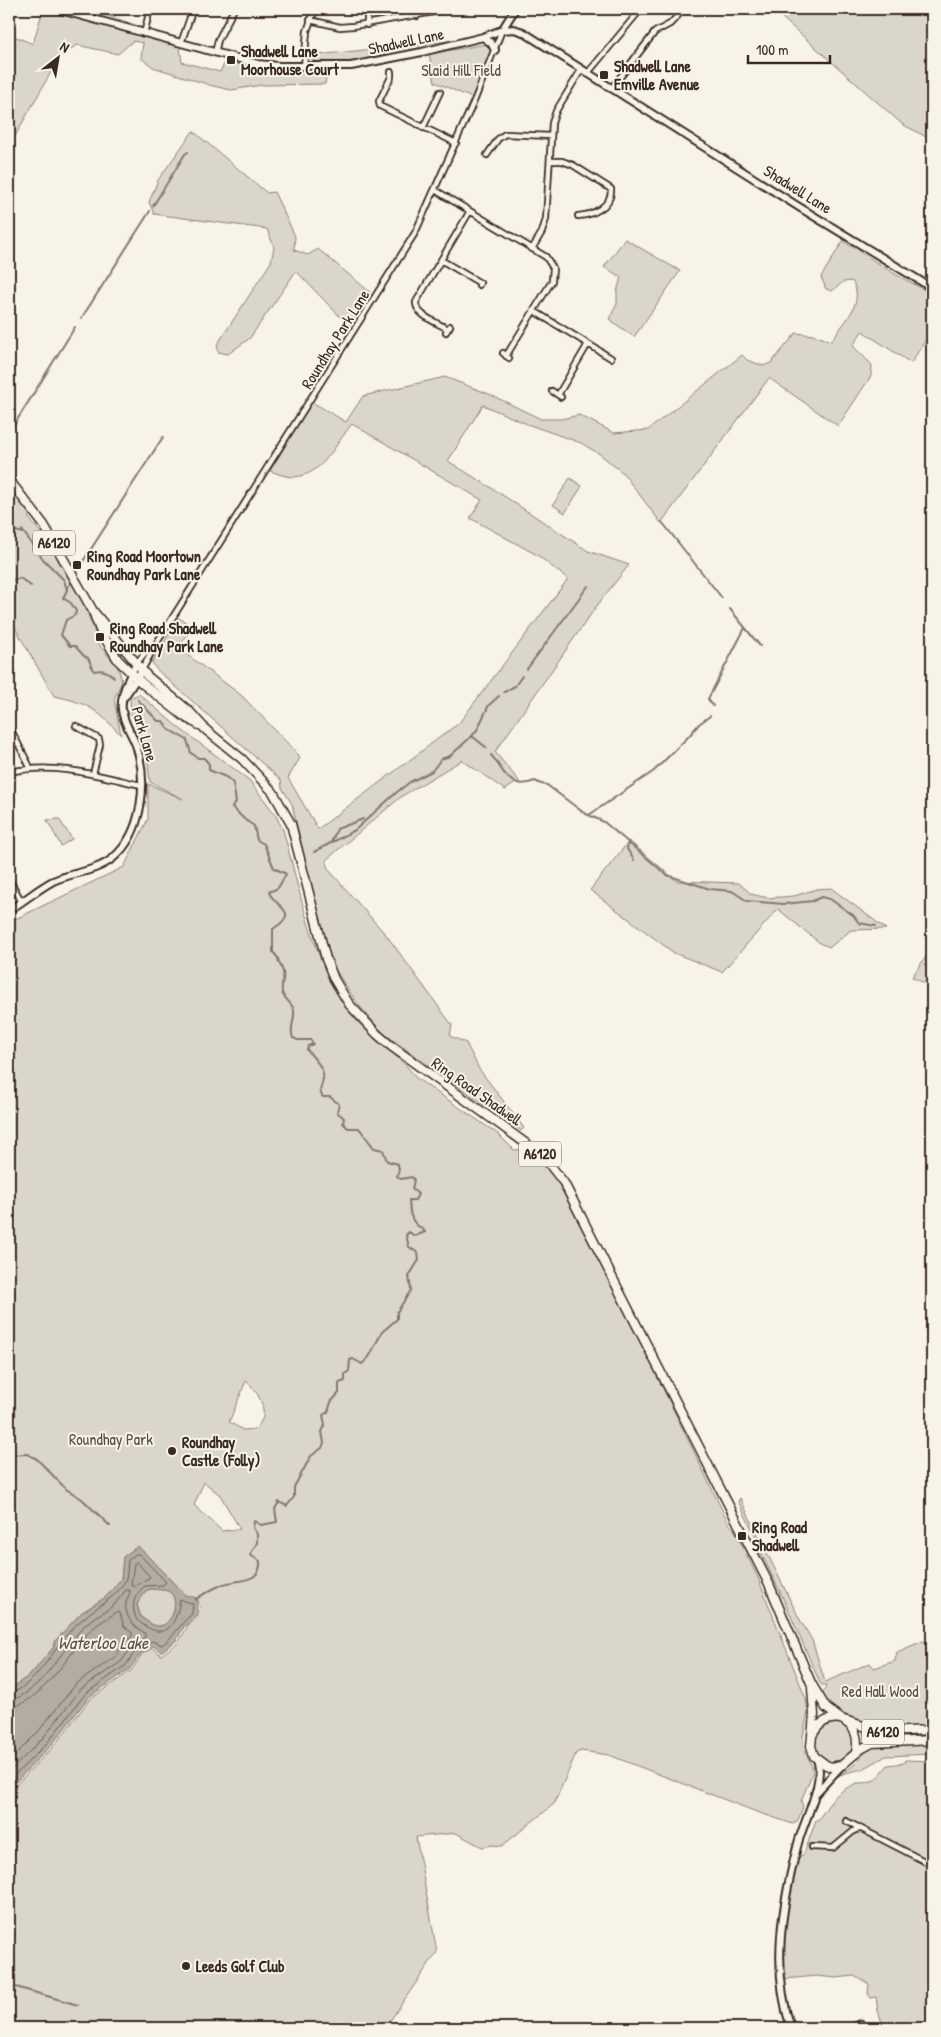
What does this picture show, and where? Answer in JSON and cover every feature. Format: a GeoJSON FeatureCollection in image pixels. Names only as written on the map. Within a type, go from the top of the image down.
{"type":"FeatureCollection","features":[{"type":"Feature","properties":{"kind":"highway","name":"A6120"},"geometry":{"type":"LineString","coordinates":[[9,480],[44,525],[93,611],[110,648],[134,676]]}},
{"type":"Feature","properties":{"kind":"highway","name":"A6120"},"geometry":{"type":"LineString","coordinates":[[93,611],[139,667]]}},
{"type":"Feature","properties":{"kind":"highway","name":"Ring Road Shadwell"},"geometry":{"type":"LineString","coordinates":[[139,667],[189,711],[206,730]]}},
{"type":"Feature","properties":{"kind":"highway","name":"Ring Road Shadwell"},"geometry":{"type":"LineString","coordinates":[[134,676],[185,717],[206,730],[254,770],[269,786],[284,809],[297,844],[319,938],[334,979],[349,1004],[391,1046],[535,1150],[547,1161],[564,1183],[769,1584],[811,1683],[826,1708],[843,1720]]}},
{"type":"Feature","properties":{"kind":"highway","name":"Ring Road Shadwell"},"geometry":{"type":"LineString","coordinates":[[811,1683],[814,1714],[811,1737]]}},
{"type":"Feature","properties":{"kind":"highway"},"geometry":{"type":"LineString","coordinates":[[833,1718],[843,1720],[851,1725],[857,1737],[856,1755],[842,1765],[831,1767],[817,1759],[811,1746],[811,1737],[823,1722],[833,1718]]}},
{"type":"Feature","properties":{"kind":"highway","name":"A6120"},"geometry":{"type":"LineString","coordinates":[[843,1720],[882,1732],[932,1730]]}},
{"type":"Feature","properties":{"kind":"highway","name":"A6120"},"geometry":{"type":"LineString","coordinates":[[856,1755],[861,1749],[872,1743],[932,1740]]}},
{"type":"Feature","properties":{"kind":"street"},"geometry":{"type":"LineString","coordinates":[[9,16],[10,9]]}},
{"type":"Feature","properties":{"kind":"street","name":"Shadwell Lane"},"geometry":{"type":"LineString","coordinates":[[57,9],[82,12],[144,34],[258,64],[304,67],[351,66],[422,52],[483,37],[502,30],[514,29],[523,32],[611,89],[932,288]]}},
{"type":"Feature","properties":{"kind":"street"},"geometry":{"type":"LineString","coordinates":[[144,34],[150,9]]}},
{"type":"Feature","properties":{"kind":"street"},"geometry":{"type":"LineString","coordinates":[[181,43],[193,9]]}},
{"type":"Feature","properties":{"kind":"street"},"geometry":{"type":"LineString","coordinates":[[215,52],[218,40],[234,9]]}},
{"type":"Feature","properties":{"kind":"street"},"geometry":{"type":"LineString","coordinates":[[304,67],[305,42],[314,9]]}},
{"type":"Feature","properties":{"kind":"street"},"geometry":{"type":"LineString","coordinates":[[366,9],[367,25]]}},
{"type":"Feature","properties":{"kind":"street"},"geometry":{"type":"LineString","coordinates":[[417,16],[420,9]]}},
{"type":"Feature","properties":{"kind":"street"},"geometry":{"type":"LineString","coordinates":[[310,20],[340,27],[367,25],[451,9]]}},
{"type":"Feature","properties":{"kind":"street"},"geometry":{"type":"LineString","coordinates":[[502,30],[515,9]]}},
{"type":"Feature","properties":{"kind":"street"},"geometry":{"type":"LineString","coordinates":[[532,249],[545,226],[552,123],[556,112],[584,72],[641,9]]}},
{"type":"Feature","properties":{"kind":"street"},"geometry":{"type":"LineString","coordinates":[[611,89],[655,32],[670,24],[684,9]]}},
{"type":"Feature","properties":{"kind":"street","name":"Roundhay Park Lane"},"geometry":{"type":"LineString","coordinates":[[139,667],[156,644],[415,233],[456,143],[502,30]]}},
{"type":"Feature","properties":{"kind":"street"},"geometry":{"type":"LineString","coordinates":[[483,37],[492,43],[495,50]]}},
{"type":"Feature","properties":{"kind":"street"},"geometry":{"type":"LineString","coordinates":[[9,56],[9,72]]}},
{"type":"Feature","properties":{"kind":"street"},"geometry":{"type":"LineString","coordinates":[[390,72],[390,77],[379,101],[380,106],[456,143]]}},
{"type":"Feature","properties":{"kind":"street"},"geometry":{"type":"LineString","coordinates":[[423,128],[440,92]]}},
{"type":"Feature","properties":{"kind":"street"},"geometry":{"type":"LineString","coordinates":[[487,154],[498,139],[505,134],[551,136]]}},
{"type":"Feature","properties":{"kind":"street"},"geometry":{"type":"LineString","coordinates":[[550,161],[562,161],[573,165],[610,188],[610,196],[602,209],[578,216]]}},
{"type":"Feature","properties":{"kind":"street"},"geometry":{"type":"LineString","coordinates":[[435,190],[550,262],[553,274],[552,281],[506,356]]}},
{"type":"Feature","properties":{"kind":"street"},"geometry":{"type":"LineString","coordinates":[[448,329],[419,312],[415,304],[470,211]]}},
{"type":"Feature","properties":{"kind":"street"},"geometry":{"type":"LineString","coordinates":[[441,260],[480,283],[478,285]]}},
{"type":"Feature","properties":{"kind":"street"},"geometry":{"type":"LineString","coordinates":[[534,311],[611,358]]}},
{"type":"Feature","properties":{"kind":"street"},"geometry":{"type":"LineString","coordinates":[[552,391],[560,396],[588,344]]}},
{"type":"Feature","properties":{"kind":"street","name":"Roundhay Park Lane"},"geometry":{"type":"LineString","coordinates":[[139,667],[148,649],[156,644]]}},
{"type":"Feature","properties":{"kind":"street","name":"Park Lane"},"geometry":{"type":"LineString","coordinates":[[9,910],[53,882],[102,866],[118,853],[131,836],[136,824],[141,785],[140,759],[123,716],[122,701],[123,692],[139,667]]}},
{"type":"Feature","properties":{"kind":"street"},"geometry":{"type":"LineString","coordinates":[[9,726],[30,767]]}},
{"type":"Feature","properties":{"kind":"street"},"geometry":{"type":"LineString","coordinates":[[76,726],[100,739],[93,774]]}},
{"type":"Feature","properties":{"kind":"street"},"geometry":{"type":"LineString","coordinates":[[9,772],[30,767],[74,770],[141,785]]}},
{"type":"Feature","properties":{"kind":"street"},"geometry":{"type":"LineString","coordinates":[[9,879],[22,902]]}},
{"type":"Feature","properties":{"kind":"street"},"geometry":{"type":"LineString","coordinates":[[791,2028],[784,2002],[778,1961],[788,1889],[797,1846],[814,1796],[819,1772],[817,1759]]}},
{"type":"Feature","properties":{"kind":"street"},"geometry":{"type":"LineString","coordinates":[[814,1796],[842,1765]]}},
{"type":"Feature","properties":{"kind":"street"},"geometry":{"type":"LineString","coordinates":[[846,1821],[932,1864]]}},
{"type":"Feature","properties":{"kind":"street"},"geometry":{"type":"LineString","coordinates":[[812,1847],[834,1848],[855,1830],[860,1829]]}},
{"type":"Feature","properties":{"kind":"street"},"geometry":{"type":"LineString","coordinates":[[849,2028],[860,2025]]}},
{"type":"Feature","properties":{"kind":"green space"},"geometry":{"type":"Polygon","coordinates":[[[43,9],[180,47],[182,62],[220,72],[226,60],[259,71],[327,71],[325,84],[262,85],[231,90],[153,67],[141,58],[143,43],[133,41],[118,54],[77,45],[60,56],[14,138],[9,143],[9,80],[14,70],[9,34],[33,44],[43,9]]]}},
{"type":"Feature","properties":{"kind":"green space"},"geometry":{"type":"Polygon","coordinates":[[[87,9],[90,9],[141,27],[90,14],[87,9]]]}},
{"type":"Feature","properties":{"kind":"green space"},"geometry":{"type":"Polygon","coordinates":[[[772,9],[932,9],[932,140],[902,124],[772,9]]]}},
{"type":"Feature","properties":{"kind":"green space"},"geometry":{"type":"Polygon","coordinates":[[[449,41],[375,59],[352,62],[317,62],[308,56],[449,41]]]}},
{"type":"Feature","properties":{"kind":"green space","name":"Slaid Hill Field"},"geometry":{"type":"Polygon","coordinates":[[[494,44],[472,98],[435,82],[429,54],[494,44]]]}},
{"type":"Feature","properties":{"kind":"green space"},"geometry":{"type":"Polygon","coordinates":[[[193,131],[267,193],[274,192],[295,236],[294,250],[308,255],[318,249],[370,292],[349,326],[296,271],[250,338],[228,354],[218,352],[217,345],[271,262],[274,247],[267,229],[154,214],[149,202],[158,180],[193,131]]]}},
{"type":"Feature","properties":{"kind":"green space"},"geometry":{"type":"Polygon","coordinates":[[[625,239],[680,271],[634,337],[609,319],[617,304],[617,292],[621,277],[604,267],[625,239]]]}},
{"type":"Feature","properties":{"kind":"green space"},"geometry":{"type":"Polygon","coordinates":[[[843,241],[895,274],[932,294],[932,336],[927,338],[911,363],[862,331],[853,346],[872,365],[871,376],[838,426],[769,378],[661,523],[623,473],[601,455],[581,443],[527,424],[483,405],[448,461],[588,551],[629,565],[598,604],[495,752],[519,781],[505,790],[462,760],[402,796],[326,860],[328,869],[387,936],[452,1025],[450,1036],[466,1043],[479,1069],[524,1128],[521,1131],[383,1033],[357,1003],[333,966],[320,924],[292,804],[282,788],[281,780],[156,669],[152,662],[179,618],[193,627],[178,648],[241,695],[298,754],[300,758],[288,778],[318,829],[459,723],[568,579],[537,555],[470,518],[482,500],[352,424],[327,458],[312,471],[293,477],[270,471],[312,402],[346,422],[363,396],[445,377],[489,394],[541,419],[561,419],[579,415],[614,433],[648,430],[742,355],[747,360],[764,366],[772,362],[796,333],[813,335],[831,341],[847,320],[855,305],[856,297],[856,289],[852,281],[843,282],[832,291],[826,289],[821,277],[843,241]]]}},
{"type":"Feature","properties":{"kind":"green space"},"geometry":{"type":"Polygon","coordinates":[[[570,478],[582,486],[565,513],[553,505],[570,478]]]}},
{"type":"Feature","properties":{"kind":"green space"},"geometry":{"type":"Polygon","coordinates":[[[9,487],[32,514],[28,517],[49,543],[80,593],[100,646],[118,667],[122,681],[114,699],[121,735],[92,709],[54,696],[9,617],[9,487]]]}},
{"type":"Feature","properties":{"kind":"green space","name":"Roundhay Park"},"geometry":{"type":"Polygon","coordinates":[[[139,694],[179,728],[249,780],[275,814],[283,830],[317,950],[338,994],[351,1014],[401,1061],[416,1078],[498,1134],[514,1150],[527,1149],[545,1166],[560,1186],[636,1333],[729,1524],[734,1529],[758,1578],[806,1699],[808,1712],[803,1736],[803,1747],[813,1772],[801,1801],[803,1807],[798,1820],[793,1824],[754,1811],[609,1755],[581,1751],[576,1753],[554,1804],[502,1846],[482,1847],[456,1833],[416,1837],[437,1952],[385,2028],[9,2028],[9,1792],[53,1747],[90,1699],[132,1670],[141,1655],[152,1648],[161,1655],[178,1643],[190,1622],[197,1617],[200,1608],[198,1600],[185,1595],[138,1546],[123,1557],[121,1579],[106,1597],[81,1613],[56,1640],[53,1648],[31,1674],[9,1690],[9,922],[124,867],[148,819],[148,784],[183,799],[150,782],[146,747],[131,714],[130,698],[139,694]],[[246,1381],[229,1422],[243,1430],[257,1429],[263,1417],[263,1407],[256,1392],[246,1381]],[[204,1482],[194,1505],[222,1531],[240,1529],[220,1495],[204,1482]]]}},
{"type":"Feature","properties":{"kind":"green space"},"geometry":{"type":"Polygon","coordinates":[[[59,819],[72,839],[61,846],[47,820],[59,819]]]}},
{"type":"Feature","properties":{"kind":"green space"},"geometry":{"type":"Polygon","coordinates":[[[629,841],[677,881],[739,883],[751,894],[768,898],[794,896],[817,889],[831,888],[886,929],[851,930],[830,947],[821,944],[778,909],[722,972],[674,953],[590,890],[629,841]]]}},
{"type":"Feature","properties":{"kind":"green space"},"geometry":{"type":"Polygon","coordinates":[[[932,949],[932,987],[912,977],[932,949]]]}},
{"type":"Feature","properties":{"kind":"green space","name":"Red Hall Wood"},"geometry":{"type":"Polygon","coordinates":[[[740,1498],[799,1618],[812,1640],[825,1682],[870,1663],[874,1668],[895,1661],[897,1652],[923,1641],[932,1645],[932,1727],[876,1727],[848,1716],[826,1699],[821,1692],[825,1690],[826,1685],[820,1683],[783,1598],[756,1543],[756,1537],[738,1501],[740,1498]]]}},
{"type":"Feature","properties":{"kind":"green space"},"geometry":{"type":"Polygon","coordinates":[[[147,1590],[167,1591],[174,1597],[173,1614],[162,1626],[153,1625],[140,1616],[137,1604],[147,1590]]]}},
{"type":"Feature","properties":{"kind":"green space"},"geometry":{"type":"Polygon","coordinates":[[[838,1721],[853,1730],[854,1753],[842,1763],[827,1763],[817,1752],[814,1745],[814,1737],[822,1725],[838,1721]]]}},
{"type":"Feature","properties":{"kind":"green space"},"geometry":{"type":"Polygon","coordinates":[[[863,1732],[887,1736],[932,1733],[932,1736],[866,1741],[863,1732]]]}},
{"type":"Feature","properties":{"kind":"green space"},"geometry":{"type":"Polygon","coordinates":[[[932,1744],[932,1754],[886,1756],[863,1769],[839,1776],[874,1746],[932,1744]]]}},
{"type":"Feature","properties":{"kind":"green space"},"geometry":{"type":"Polygon","coordinates":[[[905,1760],[932,1761],[932,2028],[884,2028],[878,2011],[876,1997],[871,1998],[868,1994],[869,1984],[854,1976],[836,1978],[816,1976],[785,1979],[782,1959],[793,1869],[796,1867],[799,1857],[804,1854],[816,1820],[818,1820],[834,1797],[845,1789],[857,1783],[875,1780],[888,1765],[904,1763],[905,1760]]]}},
{"type":"Feature","properties":{"kind":"green space"},"geometry":{"type":"Polygon","coordinates":[[[834,1779],[821,1793],[816,1801],[823,1789],[834,1779]]]}},
{"type":"Feature","properties":{"kind":"water","name":"Waterloo Lake"},"geometry":{"type":"Polygon","coordinates":[[[138,1546],[185,1595],[197,1598],[197,1617],[184,1627],[176,1641],[161,1652],[153,1646],[140,1654],[130,1669],[89,1697],[51,1746],[9,1789],[9,1690],[31,1674],[53,1648],[56,1640],[81,1613],[106,1597],[121,1579],[123,1557],[138,1546]],[[147,1590],[137,1604],[140,1616],[153,1625],[162,1626],[173,1614],[174,1597],[171,1593],[164,1590],[147,1590]]]}},
{"type":"Feature","properties":{"kind":"waterway"},"geometry":{"type":"LineString","coordinates":[[928,9],[932,11]]}},
{"type":"Feature","properties":{"kind":"waterway"},"geometry":{"type":"LineString","coordinates":[[153,206],[188,152]]}},
{"type":"Feature","properties":{"kind":"waterway"},"geometry":{"type":"LineString","coordinates":[[81,319],[150,211]]}},
{"type":"Feature","properties":{"kind":"waterway"},"geometry":{"type":"LineString","coordinates":[[9,433],[75,327]]}},
{"type":"Feature","properties":{"kind":"waterway"},"geometry":{"type":"LineString","coordinates":[[82,563],[163,437]]}},
{"type":"Feature","properties":{"kind":"waterway"},"geometry":{"type":"LineString","coordinates":[[9,513],[12,519]]}},
{"type":"Feature","properties":{"kind":"waterway"},"geometry":{"type":"LineString","coordinates":[[662,522],[722,598]]}},
{"type":"Feature","properties":{"kind":"waterway"},"geometry":{"type":"LineString","coordinates":[[12,526],[15,531],[24,533]]}},
{"type":"Feature","properties":{"kind":"waterway"},"geometry":{"type":"LineString","coordinates":[[22,530],[43,559],[64,580],[67,590],[63,598],[71,603],[76,611],[75,615],[66,620],[61,635],[70,646],[75,646],[88,658],[94,671],[105,671],[114,677]]}},
{"type":"Feature","properties":{"kind":"waterway"},"geometry":{"type":"LineString","coordinates":[[9,582],[20,578],[31,586]]}},
{"type":"Feature","properties":{"kind":"waterway"},"geometry":{"type":"LineString","coordinates":[[67,589],[72,580]]}},
{"type":"Feature","properties":{"kind":"waterway"},"geometry":{"type":"LineString","coordinates":[[527,669],[588,586]]}},
{"type":"Feature","properties":{"kind":"waterway"},"geometry":{"type":"LineString","coordinates":[[730,609],[760,646]]}},
{"type":"Feature","properties":{"kind":"waterway"},"geometry":{"type":"LineString","coordinates":[[713,706],[708,699],[745,628]]}},
{"type":"Feature","properties":{"kind":"waterway"},"geometry":{"type":"LineString","coordinates":[[504,692],[515,686],[522,676]]}},
{"type":"Feature","properties":{"kind":"waterway"},"geometry":{"type":"LineString","coordinates":[[314,852],[355,830],[397,792],[410,782],[432,771],[441,759],[450,756],[477,730],[489,705],[499,696]]}},
{"type":"Feature","properties":{"kind":"waterway"},"geometry":{"type":"LineString","coordinates":[[138,700],[158,721],[163,721],[168,729],[187,740],[191,753],[198,758],[204,758],[209,764],[209,770],[226,777],[233,783],[236,802],[232,807],[254,826],[257,840],[264,844],[274,868],[286,874],[278,888],[269,892],[286,914],[281,923],[273,929],[273,952],[278,958],[283,972],[283,995],[294,1011],[293,1038],[311,1040],[313,1044],[308,1046],[307,1050],[321,1067],[323,1078],[320,1089],[321,1094],[323,1097],[330,1097],[339,1104],[337,1112],[344,1118],[343,1123],[348,1128],[359,1128],[374,1148],[383,1150],[387,1161],[398,1164],[397,1176],[401,1179],[412,1177],[414,1180],[412,1189],[418,1194],[415,1200],[409,1200],[411,1216],[414,1222],[425,1232],[415,1236],[409,1232],[406,1235],[409,1247],[418,1253],[419,1260],[409,1276],[411,1290],[397,1312],[397,1319],[382,1332],[369,1357],[362,1364],[353,1359],[350,1360],[349,1371],[345,1374],[345,1381],[339,1383],[339,1393],[331,1402],[328,1412],[323,1415],[325,1425],[322,1432],[324,1443],[322,1448],[311,1456],[294,1487],[294,1497],[287,1506],[279,1502],[275,1509],[277,1522],[261,1525],[254,1521],[253,1528],[257,1534],[257,1543],[250,1555],[260,1561],[257,1574],[248,1579],[220,1586],[195,1600]]}},
{"type":"Feature","properties":{"kind":"waterway"},"geometry":{"type":"LineString","coordinates":[[589,815],[654,771],[699,724],[710,716]]}},
{"type":"Feature","properties":{"kind":"waterway"},"geometry":{"type":"LineString","coordinates":[[472,736],[487,748]]}},
{"type":"Feature","properties":{"kind":"waterway"},"geometry":{"type":"LineString","coordinates":[[491,755],[508,778],[519,783],[535,781],[547,785],[584,813],[604,822],[667,875],[710,889],[732,891],[747,901],[784,904],[813,901],[821,897],[830,899],[853,915],[859,923],[876,926]]}},
{"type":"Feature","properties":{"kind":"waterway"},"geometry":{"type":"LineString","coordinates":[[331,843],[337,829],[363,819]]}},
{"type":"Feature","properties":{"kind":"waterway"},"geometry":{"type":"LineString","coordinates":[[628,844],[627,849],[634,860]]}},
{"type":"Feature","properties":{"kind":"waterway"},"geometry":{"type":"LineString","coordinates":[[9,1455],[27,1454],[37,1459],[66,1489],[82,1499],[110,1526]]}},
{"type":"Feature","properties":{"kind":"waterway"},"geometry":{"type":"LineString","coordinates":[[9,1985],[78,2005]]}},
{"type":"Feature","properties":{"kind":"place","name":"Shadwell Lane Moorhouse Court"},"geometry":{"type":"Point","coordinates":[231,60]}},
{"type":"Feature","properties":{"kind":"place","name":"Shadwell Lane Emville Avenue"},"geometry":{"type":"Point","coordinates":[604,75]}},
{"type":"Feature","properties":{"kind":"place","name":"Ring Road Moortown Roundhay Park Lane"},"geometry":{"type":"Point","coordinates":[77,565]}},
{"type":"Feature","properties":{"kind":"place","name":"Ring Road Shadwell Roundhay Park Lane"},"geometry":{"type":"Point","coordinates":[100,637]}},
{"type":"Feature","properties":{"kind":"place","name":"Roundhay Castle (Folly)"},"geometry":{"type":"Point","coordinates":[172,1451]}},
{"type":"Feature","properties":{"kind":"place","name":"Ring Road Shadwell"},"geometry":{"type":"Point","coordinates":[742,1536]}},
{"type":"Feature","properties":{"kind":"place","name":"Leeds Golf Club"},"geometry":{"type":"Point","coordinates":[186,1966]}}]}
